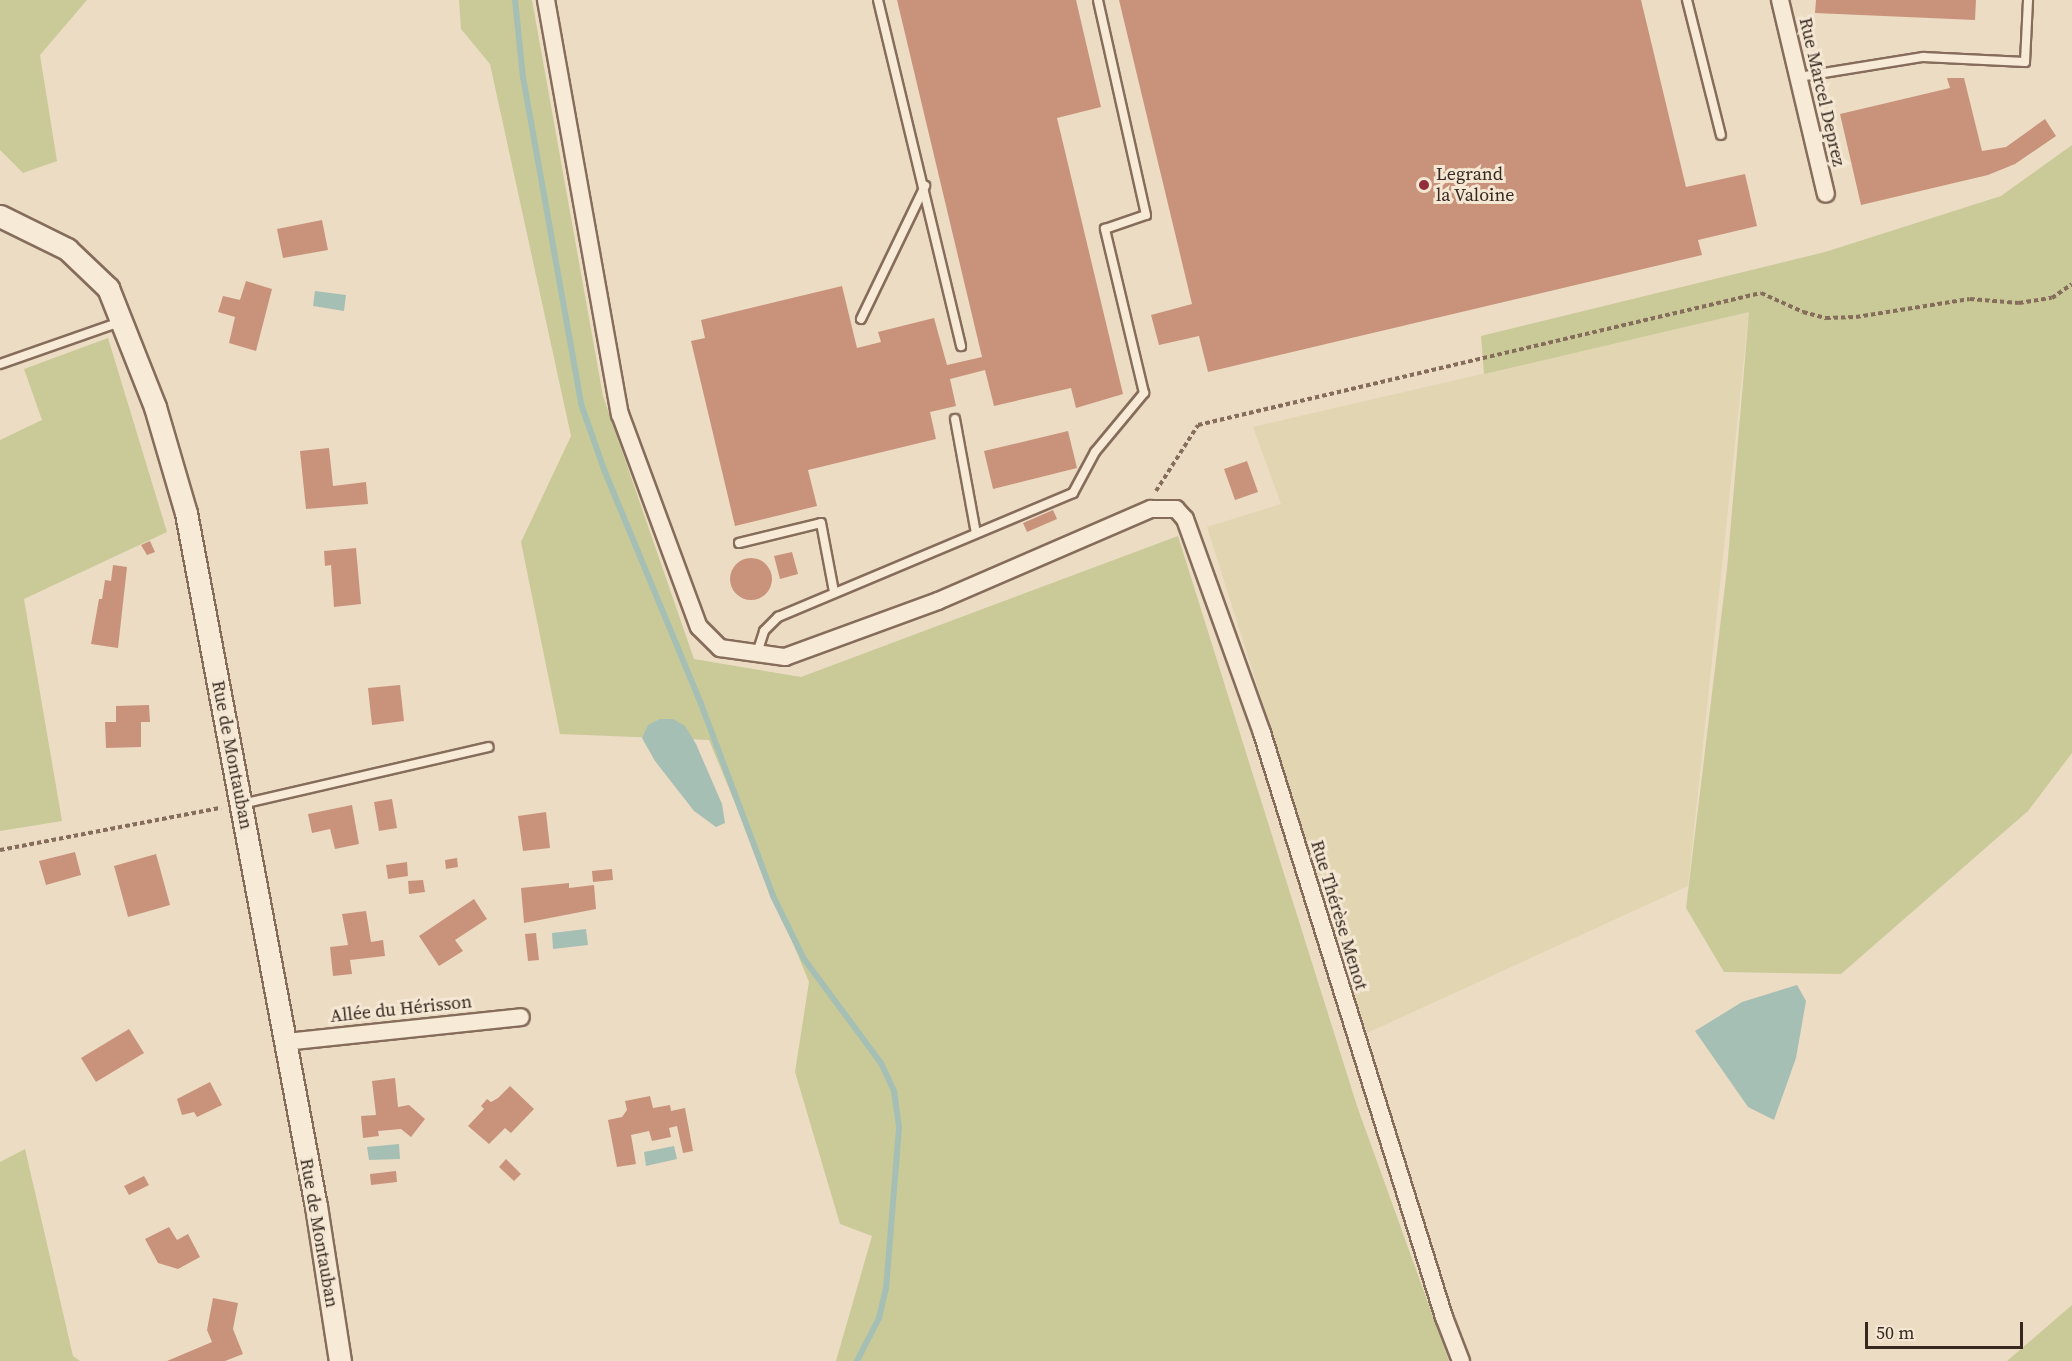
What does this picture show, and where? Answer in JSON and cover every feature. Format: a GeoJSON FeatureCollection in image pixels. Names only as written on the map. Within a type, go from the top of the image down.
{"type":"FeatureCollection","features":[{"type":"Feature","properties":{"kind":"street"},"geometry":{"type":"LineString","coordinates":[[546,0],[620,414],[699,627],[720,648],[784,657],[916,609],[1151,509]]}},
{"type":"Feature","properties":{"kind":"street","name":"Rue Marcel Deprez"},"geometry":{"type":"LineString","coordinates":[[1780,0],[1826,194]]}},
{"type":"Feature","properties":{"kind":"street","name":"Rue de Montauban"},"geometry":{"type":"LineString","coordinates":[[0,216],[68,249],[108,288],[123,321],[155,408],[186,513],[242,804],[340,1361]]}},
{"type":"Feature","properties":{"kind":"street","name":"Rue Thérèse Menot"},"geometry":{"type":"LineString","coordinates":[[1151,509],[1176,509],[1185,519],[1262,734],[1444,1317],[1461,1361]]}},
{"type":"Feature","properties":{"kind":"street","name":"Allée du Hérisson"},"geometry":{"type":"LineString","coordinates":[[285,1042],[521,1017]]}},
{"type":"Feature","properties":{"kind":"lane"},"geometry":{"type":"LineString","coordinates":[[878,0],[925,186],[961,346]]}},
{"type":"Feature","properties":{"kind":"lane"},"geometry":{"type":"LineString","coordinates":[[757,653],[764,631],[778,617],[1073,493],[1095,452],[1144,393],[1106,229],[1146,215],[1098,0]]}},
{"type":"Feature","properties":{"kind":"lane"},"geometry":{"type":"LineString","coordinates":[[1688,0],[1721,135]]}},
{"type":"Feature","properties":{"kind":"lane"},"geometry":{"type":"LineString","coordinates":[[1798,77],[1923,57],[2025,62],[2028,0]]}},
{"type":"Feature","properties":{"kind":"lane"},"geometry":{"type":"LineString","coordinates":[[861,319],[925,186]]}},
{"type":"Feature","properties":{"kind":"lane"},"geometry":{"type":"LineString","coordinates":[[0,364],[123,321]]}},
{"type":"Feature","properties":{"kind":"lane"},"geometry":{"type":"LineString","coordinates":[[955,419],[976,533]]}},
{"type":"Feature","properties":{"kind":"lane"},"geometry":{"type":"LineString","coordinates":[[739,543],[821,523],[834,592]]}},
{"type":"Feature","properties":{"kind":"lane"},"geometry":{"type":"LineString","coordinates":[[242,804],[488,747]]}},
{"type":"Feature","properties":{"kind":"path"},"geometry":{"type":"LineString","coordinates":[[1151,509],[1157,485],[1198,425],[1761,293],[1814,315],[1857,317],[1970,299],[2019,303],[2052,298],[2072,284]]}},
{"type":"Feature","properties":{"kind":"path"},"geometry":{"type":"LineString","coordinates":[[0,850],[242,804]]}},
{"type":"Feature","properties":{"kind":"shaded area"},"geometry":{"type":"Polygon","coordinates":[[[315,291],[346,295],[344,311],[313,306],[315,291]]]}},
{"type":"Feature","properties":{"kind":"shaded area"},"geometry":{"type":"Polygon","coordinates":[[[1749,312],[1688,886],[1367,1033],[1207,527],[1281,504],[1253,427],[1749,312]]]}},
{"type":"Feature","properties":{"kind":"shaded area"},"geometry":{"type":"Polygon","coordinates":[[[660,719],[673,719],[685,726],[696,744],[722,804],[725,823],[716,827],[694,811],[655,761],[642,738],[648,725],[660,719]]]}},
{"type":"Feature","properties":{"kind":"shaded area"},"geometry":{"type":"Polygon","coordinates":[[[586,929],[588,945],[553,949],[552,933],[586,929]]]}},
{"type":"Feature","properties":{"kind":"shaded area"},"geometry":{"type":"Polygon","coordinates":[[[1797,985],[1806,1001],[1796,1058],[1774,1120],[1748,1107],[1695,1031],[1742,1002],[1797,985]]]}},
{"type":"Feature","properties":{"kind":"shaded area"},"geometry":{"type":"Polygon","coordinates":[[[399,1144],[400,1159],[369,1160],[367,1147],[399,1144]]]}},
{"type":"Feature","properties":{"kind":"shaded area"},"geometry":{"type":"Polygon","coordinates":[[[674,1146],[677,1159],[646,1166],[644,1152],[674,1146]]]}},
{"type":"Feature","properties":{"kind":"green space"},"geometry":{"type":"Polygon","coordinates":[[[0,0],[87,0],[40,55],[57,161],[23,173],[0,150],[0,0]]]}},
{"type":"Feature","properties":{"kind":"green space"},"geometry":{"type":"Polygon","coordinates":[[[459,0],[532,0],[603,396],[694,659],[801,677],[1178,536],[1357,1106],[1449,1361],[836,1361],[872,1236],[840,1224],[795,1072],[809,982],[709,740],[560,734],[521,542],[571,436],[490,64],[461,29],[459,0]]]}},
{"type":"Feature","properties":{"kind":"green space"},"geometry":{"type":"Polygon","coordinates":[[[2072,145],[2072,753],[2028,811],[1841,974],[1724,972],[1686,908],[1727,569],[1749,312],[1484,374],[1481,336],[1825,252],[2001,196],[2072,145]]]}},
{"type":"Feature","properties":{"kind":"green space"},"geometry":{"type":"Polygon","coordinates":[[[108,338],[167,532],[24,599],[62,821],[0,831],[0,440],[42,420],[24,369],[108,338]]]}},
{"type":"Feature","properties":{"kind":"green space"},"geometry":{"type":"Polygon","coordinates":[[[25,1149],[73,1356],[80,1361],[0,1361],[0,1162],[25,1149]]]}},
{"type":"Feature","properties":{"kind":"green space"},"geometry":{"type":"Polygon","coordinates":[[[2072,1305],[2072,1361],[2007,1361],[2072,1305]]]}},
{"type":"Feature","properties":{"kind":"building"},"geometry":{"type":"Polygon","coordinates":[[[897,0],[1076,0],[1101,107],[1057,118],[1123,394],[1076,408],[1071,388],[994,406],[985,370],[950,379],[956,406],[930,412],[936,439],[808,470],[817,506],[735,526],[691,341],[705,338],[701,320],[842,286],[857,348],[881,342],[878,332],[934,318],[947,365],[982,357],[897,0]]]}},
{"type":"Feature","properties":{"kind":"building","name":"Legrand la Valoine"},"geometry":{"type":"Polygon","coordinates":[[[1119,0],[1641,0],[1686,187],[1745,174],[1757,226],[1698,240],[1702,255],[1208,372],[1199,336],[1159,345],[1151,315],[1192,304],[1119,0]]]}},
{"type":"Feature","properties":{"kind":"building"},"geometry":{"type":"Polygon","coordinates":[[[1816,0],[1976,0],[1975,20],[1815,13],[1816,0]]]}},
{"type":"Feature","properties":{"kind":"building"},"geometry":{"type":"Polygon","coordinates":[[[1947,78],[1964,78],[1982,151],[2006,147],[2045,119],[2056,136],[2015,164],[1988,175],[1861,205],[1840,114],[1950,88],[1947,78]]]}},
{"type":"Feature","properties":{"kind":"building"},"geometry":{"type":"Polygon","coordinates":[[[322,220],[328,250],[283,258],[277,229],[322,220]]]}},
{"type":"Feature","properties":{"kind":"building"},"geometry":{"type":"Polygon","coordinates":[[[246,281],[272,289],[256,351],[229,343],[235,317],[218,312],[223,296],[240,300],[246,281]]]}},
{"type":"Feature","properties":{"kind":"building"},"geometry":{"type":"Polygon","coordinates":[[[1068,431],[1077,468],[993,489],[984,451],[1068,431]]]}},
{"type":"Feature","properties":{"kind":"building"},"geometry":{"type":"Polygon","coordinates":[[[329,448],[333,486],[366,482],[368,504],[306,509],[300,451],[329,448]]]}},
{"type":"Feature","properties":{"kind":"building"},"geometry":{"type":"Polygon","coordinates":[[[1247,461],[1258,492],[1235,500],[1224,469],[1247,461]]]}},
{"type":"Feature","properties":{"kind":"building"},"geometry":{"type":"Polygon","coordinates":[[[1053,510],[1057,519],[1027,532],[1023,523],[1053,510]]]}},
{"type":"Feature","properties":{"kind":"building"},"geometry":{"type":"Polygon","coordinates":[[[150,541],[155,552],[147,555],[141,545],[150,541]]]}},
{"type":"Feature","properties":{"kind":"building"},"geometry":{"type":"Polygon","coordinates":[[[356,548],[361,604],[334,607],[331,565],[325,566],[324,551],[356,548]]]}},
{"type":"Feature","properties":{"kind":"building"},"geometry":{"type":"Polygon","coordinates":[[[792,552],[798,574],[780,579],[774,556],[792,552]]]}},
{"type":"Feature","properties":{"kind":"building"},"geometry":{"type":"Polygon","coordinates":[[[751,558],[766,564],[772,579],[766,594],[751,600],[736,594],[730,579],[736,564],[751,558]]]}},
{"type":"Feature","properties":{"kind":"building"},"geometry":{"type":"Polygon","coordinates":[[[113,565],[127,567],[118,648],[91,644],[99,599],[102,599],[105,580],[111,581],[113,565]]]}},
{"type":"Feature","properties":{"kind":"building"},"geometry":{"type":"Polygon","coordinates":[[[400,685],[404,721],[372,725],[368,688],[400,685]]]}},
{"type":"Feature","properties":{"kind":"building"},"geometry":{"type":"Polygon","coordinates":[[[149,705],[150,722],[141,722],[141,747],[106,748],[105,722],[116,722],[116,706],[149,705]]]}},
{"type":"Feature","properties":{"kind":"building"},"geometry":{"type":"Polygon","coordinates":[[[392,799],[397,828],[379,831],[374,802],[392,799]]]}},
{"type":"Feature","properties":{"kind":"building"},"geometry":{"type":"Polygon","coordinates":[[[352,805],[359,844],[335,849],[330,829],[312,833],[308,814],[352,805]]]}},
{"type":"Feature","properties":{"kind":"building"},"geometry":{"type":"Polygon","coordinates":[[[546,812],[550,848],[523,851],[518,816],[546,812]]]}},
{"type":"Feature","properties":{"kind":"building"},"geometry":{"type":"Polygon","coordinates":[[[75,852],[81,875],[46,885],[39,861],[75,852]]]}},
{"type":"Feature","properties":{"kind":"building"},"geometry":{"type":"Polygon","coordinates":[[[156,854],[170,905],[128,917],[114,866],[156,854]]]}},
{"type":"Feature","properties":{"kind":"building"},"geometry":{"type":"Polygon","coordinates":[[[457,858],[458,867],[446,869],[445,860],[457,858]]]}},
{"type":"Feature","properties":{"kind":"building"},"geometry":{"type":"Polygon","coordinates":[[[407,862],[408,876],[388,879],[386,865],[407,862]]]}},
{"type":"Feature","properties":{"kind":"building"},"geometry":{"type":"Polygon","coordinates":[[[612,869],[613,880],[593,882],[592,871],[612,869]]]}},
{"type":"Feature","properties":{"kind":"building"},"geometry":{"type":"Polygon","coordinates":[[[423,880],[425,892],[409,894],[408,881],[423,880]]]}},
{"type":"Feature","properties":{"kind":"building"},"geometry":{"type":"Polygon","coordinates":[[[569,883],[569,888],[594,885],[596,909],[524,923],[521,888],[569,883]]]}},
{"type":"Feature","properties":{"kind":"building"},"geometry":{"type":"Polygon","coordinates":[[[474,899],[487,919],[455,940],[463,951],[439,966],[419,936],[474,899]]]}},
{"type":"Feature","properties":{"kind":"building"},"geometry":{"type":"Polygon","coordinates":[[[366,911],[371,942],[383,940],[385,956],[350,960],[352,974],[333,976],[330,947],[348,945],[342,914],[366,911]]]}},
{"type":"Feature","properties":{"kind":"building"},"geometry":{"type":"Polygon","coordinates":[[[536,933],[539,960],[528,961],[525,934],[536,933]]]}},
{"type":"Feature","properties":{"kind":"building"},"geometry":{"type":"Polygon","coordinates":[[[129,1029],[144,1053],[96,1082],[81,1058],[129,1029]]]}},
{"type":"Feature","properties":{"kind":"building"},"geometry":{"type":"Polygon","coordinates":[[[395,1078],[398,1107],[409,1105],[425,1119],[411,1137],[401,1129],[378,1131],[379,1136],[363,1138],[361,1116],[376,1115],[372,1081],[395,1078]]]}},
{"type":"Feature","properties":{"kind":"building"},"geometry":{"type":"Polygon","coordinates":[[[210,1082],[222,1105],[197,1117],[194,1112],[182,1115],[177,1099],[210,1082]]]}},
{"type":"Feature","properties":{"kind":"building"},"geometry":{"type":"Polygon","coordinates":[[[510,1086],[534,1109],[511,1133],[505,1128],[489,1144],[468,1126],[484,1109],[481,1106],[487,1099],[491,1102],[510,1086]]]}},
{"type":"Feature","properties":{"kind":"building"},"geometry":{"type":"Polygon","coordinates":[[[650,1096],[653,1108],[670,1105],[671,1111],[685,1108],[693,1151],[683,1153],[677,1126],[669,1128],[671,1137],[652,1141],[649,1131],[631,1135],[636,1164],[617,1167],[608,1120],[622,1117],[627,1110],[625,1101],[650,1096]]]}},
{"type":"Feature","properties":{"kind":"building"},"geometry":{"type":"Polygon","coordinates":[[[506,1159],[521,1174],[514,1181],[499,1167],[506,1159]]]}},
{"type":"Feature","properties":{"kind":"building"},"geometry":{"type":"Polygon","coordinates":[[[396,1171],[397,1182],[371,1185],[370,1174],[396,1171]]]}},
{"type":"Feature","properties":{"kind":"building"},"geometry":{"type":"Polygon","coordinates":[[[144,1176],[149,1185],[129,1195],[124,1186],[144,1176]]]}},
{"type":"Feature","properties":{"kind":"building"},"geometry":{"type":"Polygon","coordinates":[[[169,1227],[177,1240],[188,1234],[200,1257],[178,1269],[158,1263],[145,1239],[169,1227]]]}},
{"type":"Feature","properties":{"kind":"building"},"geometry":{"type":"Polygon","coordinates":[[[213,1298],[238,1303],[233,1329],[243,1354],[225,1361],[167,1361],[212,1342],[207,1330],[213,1298]]]}},
{"type":"Feature","properties":{"kind":"waterway"},"geometry":{"type":"LineString","coordinates":[[515,0],[523,77],[581,404],[605,472],[701,704],[773,896],[804,959],[881,1063],[894,1091],[899,1128],[886,1288],[879,1318],[857,1361]]}},
{"type":"Feature","properties":{"kind":"place","name":"Legrand la Valoine"},"geometry":{"type":"Point","coordinates":[1424,185]}}]}
